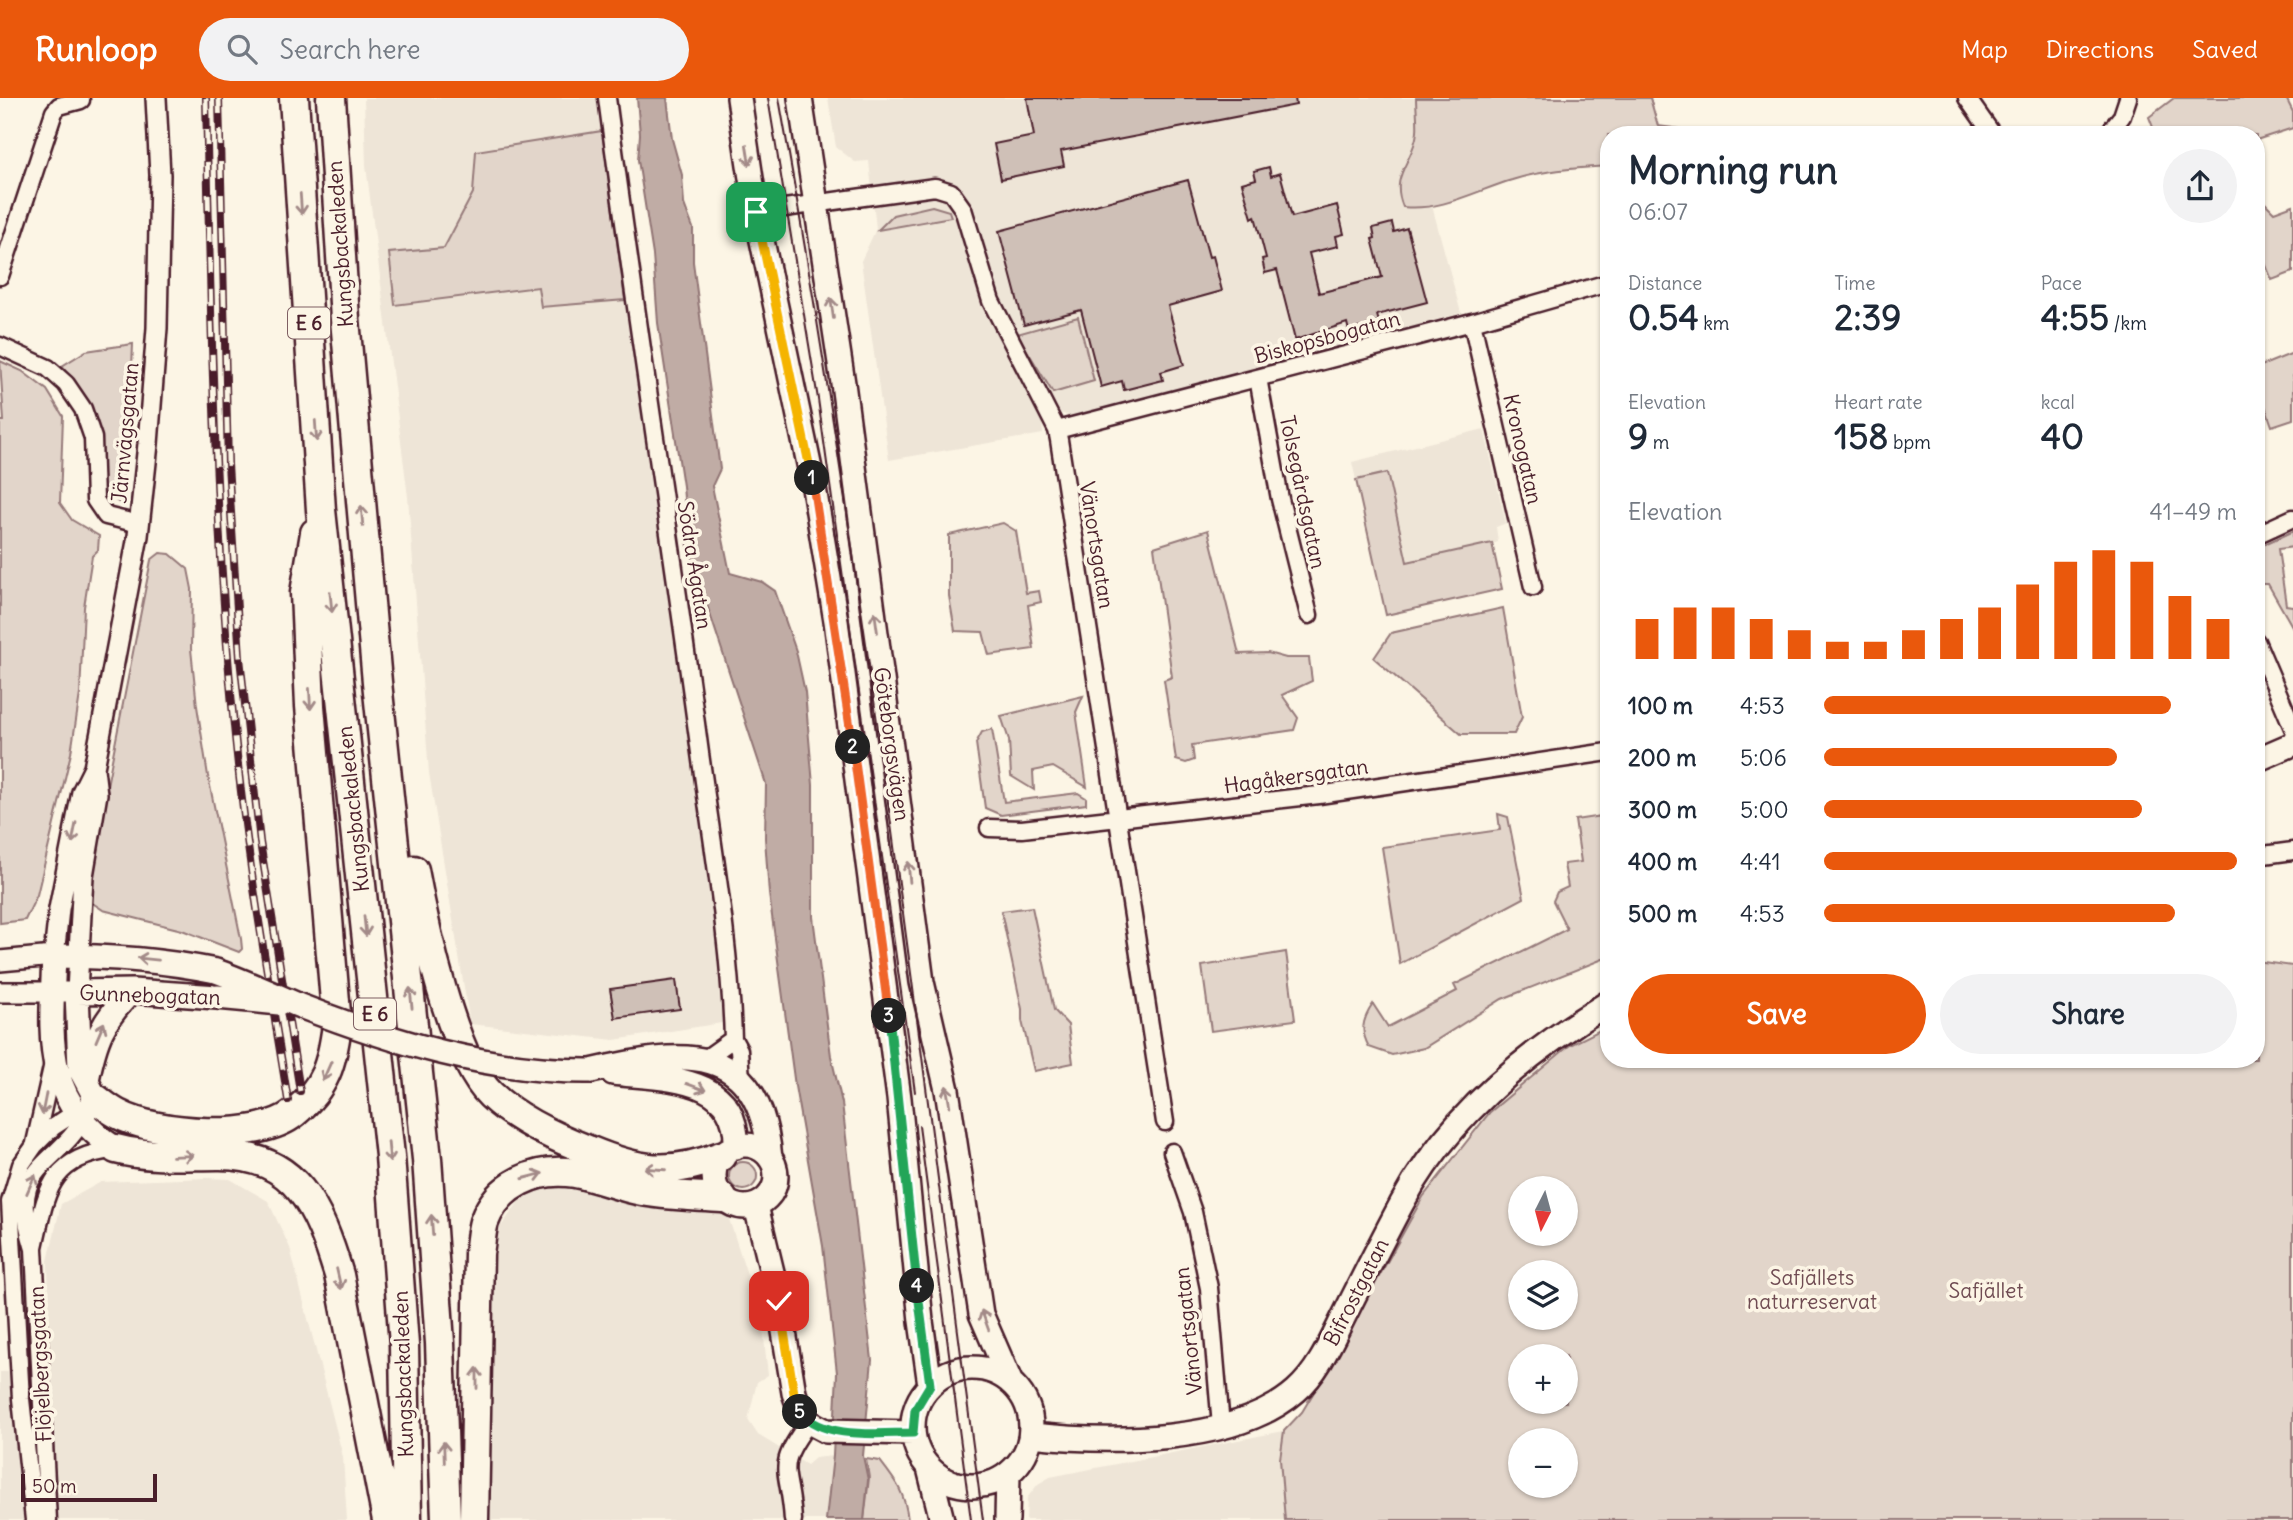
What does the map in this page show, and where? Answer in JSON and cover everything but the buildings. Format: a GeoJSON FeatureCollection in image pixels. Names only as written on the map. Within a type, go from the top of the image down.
{"type":"FeatureCollection","features":[{"type":"Feature","properties":{"kind":"highway","name":"Kungsbackaleden"},"geometry":{"type":"LineString","coordinates":[[294,98],[321,510],[390,1156],[404,1345],[407,1520]]}},
{"type":"Feature","properties":{"kind":"highway","name":"Kungsbackaleden"},"geometry":{"type":"LineString","coordinates":[[331,98],[345,318],[377,681],[428,1158],[440,1343],[446,1520]]}},
{"type":"Feature","properties":{"kind":"highway"},"geometry":{"type":"LineString","coordinates":[[85,1104],[140,1122],[202,1132],[246,1131],[293,1115],[321,1084],[331,1064],[337,1025],[310,706],[305,593],[311,549],[321,510]]}},
{"type":"Feature","properties":{"kind":"highway"},"geometry":{"type":"LineString","coordinates":[[377,681],[421,904],[453,1022],[475,1076],[490,1095],[518,1116],[549,1133],[613,1160],[648,1169],[674,1170],[728,1151]]}},
{"type":"Feature","properties":{"kind":"highway"},"geometry":{"type":"LineString","coordinates":[[116,1149],[155,1157],[247,1156],[278,1169],[305,1193],[329,1243],[339,1276],[387,1520]]}},
{"type":"Feature","properties":{"kind":"highway"},"geometry":{"type":"LineString","coordinates":[[474,1520],[479,1253],[484,1223],[492,1205],[521,1179],[554,1171],[575,1173],[640,1191],[722,1198]]}},
{"type":"Feature","properties":{"kind":"main road","name":"Göteborgsvägen"},"geometry":{"type":"LineString","coordinates":[[739,98],[756,212],[814,488],[836,621],[900,1098],[919,1308],[930,1385]]}},
{"type":"Feature","properties":{"kind":"main road","name":"Göteborgsvägen"},"geometry":{"type":"LineString","coordinates":[[800,98],[818,204],[922,982],[947,1090],[981,1314],[1011,1383],[1026,1402],[1031,1418],[1031,1435]]}},
{"type":"Feature","properties":{"kind":"main road"},"geometry":{"type":"LineString","coordinates":[[2265,756],[2293,744]]}},
{"type":"Feature","properties":{"kind":"main road","name":"Flöjelbergsgatan"},"geometry":{"type":"LineString","coordinates":[[54,956],[53,1063],[64,1093],[85,1104]]}},
{"type":"Feature","properties":{"kind":"main road","name":"Gunnebogatan"},"geometry":{"type":"LineString","coordinates":[[54,956],[165,961],[216,971],[300,1005],[402,1041],[497,1065],[548,1071],[628,1069],[697,1085],[716,1095],[730,1109],[736,1126],[728,1151]]}},
{"type":"Feature","properties":{"kind":"main road"},"geometry":{"type":"LineString","coordinates":[[77,992],[78,1048],[85,1104]]}},
{"type":"Feature","properties":{"kind":"main road","name":"Gunnebogatan"},"geometry":{"type":"LineString","coordinates":[[77,992],[132,992],[300,1005]]}},
{"type":"Feature","properties":{"kind":"main road","name":"Flöjelbergsgatan"},"geometry":{"type":"LineString","coordinates":[[116,1149],[96,1137],[85,1104],[102,1026],[113,1010],[132,992]]}},
{"type":"Feature","properties":{"kind":"main road","name":"Bifrostgatan"},"geometry":{"type":"LineString","coordinates":[[1031,1435],[1069,1439],[1144,1439],[1221,1426],[1252,1417],[1277,1405],[1297,1391],[1323,1356],[1404,1200],[1444,1140],[1466,1115],[1516,1068],[1546,1043],[1600,1008]]}},
{"type":"Feature","properties":{"kind":"main road"},"geometry":{"type":"LineString","coordinates":[[628,1069],[684,1056],[705,1059],[725,1067],[751,1091],[761,1110],[768,1135],[770,1158],[776,1174],[774,1187],[767,1198],[756,1206],[738,1207],[722,1198],[716,1190],[713,1177],[716,1163],[728,1151],[754,1146],[770,1158]]}},
{"type":"Feature","properties":{"kind":"main road"},"geometry":{"type":"LineString","coordinates":[[756,1206],[779,1301],[797,1405],[818,1426],[875,1433],[913,1433]]}},
{"type":"Feature","properties":{"kind":"main road"},"geometry":{"type":"LineString","coordinates":[[1011,1383],[993,1372],[973,1368],[952,1372],[930,1385],[915,1410],[913,1433],[919,1454],[929,1468],[950,1482],[967,1486],[986,1485],[1008,1474],[1026,1452],[1031,1435]]}},
{"type":"Feature","properties":{"kind":"main road"},"geometry":{"type":"LineString","coordinates":[[929,1468],[942,1520]]}},
{"type":"Feature","properties":{"kind":"main road"},"geometry":{"type":"LineString","coordinates":[[1007,1520],[1008,1474]]}},
{"type":"Feature","properties":{"kind":"street","name":"Järnvägsgatan"},"geometry":{"type":"LineString","coordinates":[[54,956],[59,909],[82,792],[94,768],[139,524],[149,444],[157,328],[160,175],[156,98]]}},
{"type":"Feature","properties":{"kind":"street","name":"Södra Ågatan"},"geometry":{"type":"LineString","coordinates":[[607,98],[621,217],[686,652],[719,900],[733,1038],[739,1050],[741,1079]]}},
{"type":"Feature","properties":{"kind":"street"},"geometry":{"type":"LineString","coordinates":[[1967,98],[1987,126]]}},
{"type":"Feature","properties":{"kind":"street"},"geometry":{"type":"LineString","coordinates":[[2114,126],[2122,116],[2128,98]]}},
{"type":"Feature","properties":{"kind":"street"},"geometry":{"type":"LineString","coordinates":[[0,275],[54,112],[59,106],[81,100]]}},
{"type":"Feature","properties":{"kind":"street","name":"Vänortsgatan"},"geometry":{"type":"LineString","coordinates":[[756,212],[934,187],[951,192],[963,209],[991,301],[1057,430],[1165,1122]]}},
{"type":"Feature","properties":{"kind":"street","name":"Biskopsbogatan"},"geometry":{"type":"LineString","coordinates":[[1057,430],[1472,322],[1600,285]]}},
{"type":"Feature","properties":{"kind":"street","name":"Kronogatan"},"geometry":{"type":"LineString","coordinates":[[1472,322],[1534,587]]}},
{"type":"Feature","properties":{"kind":"street"},"geometry":{"type":"LineString","coordinates":[[0,346],[48,368],[66,384],[83,409],[93,438],[95,500],[106,516],[139,524]]}},
{"type":"Feature","properties":{"kind":"street","name":"Tolsegårdsgatan"},"geometry":{"type":"LineString","coordinates":[[1258,378],[1278,488],[1309,615]]}},
{"type":"Feature","properties":{"kind":"street"},"geometry":{"type":"LineString","coordinates":[[2265,531],[2293,518]]}},
{"type":"Feature","properties":{"kind":"street"},"geometry":{"type":"LineString","coordinates":[[2265,662],[2293,728]]}},
{"type":"Feature","properties":{"kind":"street","name":"Hagåkersgatan"},"geometry":{"type":"LineString","coordinates":[[989,828],[1022,828],[1306,796],[1600,753]]}},
{"type":"Feature","properties":{"kind":"street","name":"Järnvägsgatan"},"geometry":{"type":"LineString","coordinates":[[78,956],[83,876],[97,794],[94,768]]}},
{"type":"Feature","properties":{"kind":"street"},"geometry":{"type":"LineString","coordinates":[[2265,855],[2293,852]]}},
{"type":"Feature","properties":{"kind":"street","name":"Gunnebogatan"},"geometry":{"type":"LineString","coordinates":[[0,961],[54,956]]}},
{"type":"Feature","properties":{"kind":"street"},"geometry":{"type":"LineString","coordinates":[[77,992],[78,956]]}},
{"type":"Feature","properties":{"kind":"street","name":"Gunnebogatan"},"geometry":{"type":"LineString","coordinates":[[0,992],[77,992]]}},
{"type":"Feature","properties":{"kind":"street"},"geometry":{"type":"LineString","coordinates":[[705,1059],[733,1038]]}},
{"type":"Feature","properties":{"kind":"street","name":"Flöjelbergsgatan"},"geometry":{"type":"LineString","coordinates":[[34,1145],[53,1063]]}},
{"type":"Feature","properties":{"kind":"street","name":"Flöjelbergsgatan"},"geometry":{"type":"LineString","coordinates":[[34,1520],[21,1399],[9,1216],[14,1182],[20,1165],[34,1145],[53,1127],[85,1104]]}},
{"type":"Feature","properties":{"kind":"street","name":"Flöjelbergsgatan"},"geometry":{"type":"LineString","coordinates":[[34,1250],[26,1227],[24,1208],[27,1190],[37,1170],[85,1104]]}},
{"type":"Feature","properties":{"kind":"street","name":"Flöjelbergsgatan"},"geometry":{"type":"LineString","coordinates":[[48,1520],[34,1250],[44,1202],[58,1176],[79,1157],[116,1149]]}},
{"type":"Feature","properties":{"kind":"street","name":"Vänortsgatan"},"geometry":{"type":"LineString","coordinates":[[1172,1152],[1193,1212],[1209,1289],[1221,1426]]}},
{"type":"Feature","properties":{"kind":"street"},"geometry":{"type":"LineString","coordinates":[[793,1520],[785,1463],[791,1447],[818,1426]]}},
{"type":"Feature","properties":{"kind":"shaded area"},"geometry":{"type":"Polygon","coordinates":[[[364,98],[618,98],[690,620],[741,1020],[614,1040],[470,1024],[429,773],[408,497],[366,166],[364,98]]]}},
{"type":"Feature","properties":{"kind":"shaded area"},"geometry":{"type":"Polygon","coordinates":[[[637,98],[667,98],[672,139],[682,175],[684,204],[693,228],[693,262],[720,469],[712,486],[730,573],[762,582],[775,591],[796,651],[805,692],[813,785],[813,917],[831,1056],[842,1103],[872,1360],[863,1456],[868,1480],[864,1520],[826,1520],[833,1456],[837,1373],[823,1246],[795,1086],[769,894],[765,838],[766,784],[688,547],[683,486],[658,323],[653,255],[638,160],[640,134],[637,98]]]}},
{"type":"Feature","properties":{"kind":"shaded area"},"geometry":{"type":"Polygon","coordinates":[[[828,98],[1416,98],[1428,191],[1461,313],[1262,370],[1072,417],[1060,413],[1042,424],[1043,434],[889,460],[861,261],[876,229],[869,161],[855,162],[836,147],[828,98]]]}},
{"type":"Feature","properties":{"kind":"shaded area"},"geometry":{"type":"Polygon","coordinates":[[[1484,429],[1506,523],[1496,527],[1498,542],[1492,544],[1502,589],[1386,615],[1352,462],[1484,429]]]}},
{"type":"Feature","properties":{"kind":"shaded area"},"geometry":{"type":"Polygon","coordinates":[[[230,1179],[268,1201],[290,1248],[343,1457],[347,1520],[0,1520],[0,1372],[50,1371],[48,1261],[61,1204],[101,1182],[230,1179]]]}},
{"type":"Feature","properties":{"kind":"shaded area"},"geometry":{"type":"Polygon","coordinates":[[[530,1186],[601,1192],[727,1213],[762,1320],[768,1375],[757,1382],[748,1420],[758,1435],[807,1465],[815,1458],[833,1456],[826,1520],[485,1520],[489,1243],[530,1186]]]}},
{"type":"Feature","properties":{"kind":"shaded area"},"geometry":{"type":"Polygon","coordinates":[[[1284,1431],[1280,1459],[1285,1520],[1026,1520],[1027,1498],[1038,1484],[1050,1477],[1284,1431]]]}},
{"type":"Feature","properties":{"kind":"green space"},"geometry":{"type":"Polygon","coordinates":[[[1416,98],[1650,98],[1658,126],[1600,126],[1600,167],[1535,174],[1445,203],[1403,207],[1399,196],[1400,177],[1415,142],[1416,98]]]}},
{"type":"Feature","properties":{"kind":"green space"},"geometry":{"type":"Polygon","coordinates":[[[2174,98],[2286,98],[2293,112],[2293,128],[2265,137],[2265,126],[2152,126],[2149,117],[2174,98]]]}},
{"type":"Feature","properties":{"kind":"green space"},"geometry":{"type":"Polygon","coordinates":[[[602,131],[625,300],[541,307],[538,287],[395,305],[389,253],[444,248],[473,193],[476,151],[602,131]]]}},
{"type":"Feature","properties":{"kind":"green space"},"geometry":{"type":"Polygon","coordinates":[[[2265,203],[2274,212],[2293,205],[2293,272],[2272,280],[2265,263],[2265,203]]]}},
{"type":"Feature","properties":{"kind":"green space"},"geometry":{"type":"Polygon","coordinates":[[[932,206],[949,211],[951,217],[878,230],[893,215],[932,206]]]}},
{"type":"Feature","properties":{"kind":"green space"},"geometry":{"type":"Polygon","coordinates":[[[1078,317],[1094,381],[1053,393],[1017,334],[1078,317]]]}},
{"type":"Feature","properties":{"kind":"green space"},"geometry":{"type":"Polygon","coordinates":[[[133,344],[129,442],[120,503],[101,491],[101,452],[92,411],[62,366],[86,351],[133,344]]]}},
{"type":"Feature","properties":{"kind":"green space"},"geometry":{"type":"Polygon","coordinates":[[[2293,353],[2293,419],[2272,426],[2265,406],[2265,364],[2293,353]]]}},
{"type":"Feature","properties":{"kind":"green space"},"geometry":{"type":"Polygon","coordinates":[[[0,361],[22,371],[47,390],[63,416],[60,503],[72,520],[99,536],[98,550],[92,556],[84,607],[80,694],[71,753],[37,895],[25,920],[0,923],[0,421],[4,421],[0,361]]]}},
{"type":"Feature","properties":{"kind":"green space"},"geometry":{"type":"Polygon","coordinates":[[[1387,473],[1407,562],[1492,543],[1502,589],[1386,615],[1356,480],[1387,473]]]}},
{"type":"Feature","properties":{"kind":"green space"},"geometry":{"type":"Polygon","coordinates":[[[1003,523],[1016,531],[1026,593],[1039,591],[1041,602],[1028,605],[1034,649],[989,655],[983,632],[955,631],[949,596],[949,535],[1003,523]]]}},
{"type":"Feature","properties":{"kind":"green space"},"geometry":{"type":"Polygon","coordinates":[[[1208,530],[1239,654],[1268,653],[1286,658],[1309,658],[1312,681],[1282,695],[1298,718],[1294,730],[1192,745],[1194,760],[1186,763],[1176,760],[1164,680],[1172,677],[1154,547],[1208,530]]]}},
{"type":"Feature","properties":{"kind":"green space"},"geometry":{"type":"Polygon","coordinates":[[[2293,531],[2293,547],[2278,549],[2286,605],[2293,606],[2293,628],[2268,584],[2265,584],[2265,544],[2293,531]]]}},
{"type":"Feature","properties":{"kind":"green space"},"geometry":{"type":"Polygon","coordinates":[[[160,553],[170,554],[188,569],[192,589],[191,649],[197,706],[208,776],[241,939],[242,949],[239,952],[182,930],[103,910],[91,902],[90,873],[151,560],[160,553]]]}},
{"type":"Feature","properties":{"kind":"green space"},"geometry":{"type":"Polygon","coordinates":[[[1503,608],[1522,717],[1514,734],[1461,734],[1374,658],[1391,633],[1503,608]]]}},
{"type":"Feature","properties":{"kind":"green space"},"geometry":{"type":"Polygon","coordinates":[[[1083,696],[1076,712],[1087,787],[1053,767],[1033,771],[1034,790],[1011,776],[1009,740],[1001,716],[1083,696]]]}},
{"type":"Feature","properties":{"kind":"green space"},"geometry":{"type":"Polygon","coordinates":[[[992,729],[1004,802],[1078,793],[1086,798],[1086,804],[1001,815],[985,808],[976,743],[982,732],[992,729]]]}},
{"type":"Feature","properties":{"kind":"green space"},"geometry":{"type":"Polygon","coordinates":[[[1498,814],[1508,817],[1524,898],[1400,964],[1382,847],[1500,830],[1498,814]]]}},
{"type":"Feature","properties":{"kind":"green space"},"geometry":{"type":"Polygon","coordinates":[[[1600,816],[1600,960],[1502,999],[1424,1048],[1392,1055],[1369,1047],[1364,1036],[1364,1026],[1366,1015],[1373,1004],[1388,1027],[1457,991],[1454,985],[1567,929],[1553,901],[1557,892],[1568,887],[1564,864],[1581,862],[1575,820],[1600,816]]]}},
{"type":"Feature","properties":{"kind":"green space"},"geometry":{"type":"Polygon","coordinates":[[[1032,907],[1054,1010],[1068,1025],[1073,1063],[1034,1071],[1001,911],[1032,907]]]}},
{"type":"Feature","properties":{"kind":"green space"},"geometry":{"type":"Polygon","coordinates":[[[1286,952],[1295,1020],[1211,1031],[1202,966],[1286,952]]]}},
{"type":"Feature","properties":{"kind":"green space","name":"Safjället"},"geometry":{"type":"Polygon","coordinates":[[[2265,962],[2293,966],[2293,1520],[1285,1520],[1280,1459],[1284,1431],[1302,1412],[1329,1367],[1423,1197],[1490,1112],[1570,1045],[1600,1030],[1600,1068],[2265,1068],[2265,962]]]}},
{"type":"Feature","properties":{"kind":"green space"},"geometry":{"type":"Polygon","coordinates":[[[743,1162],[753,1166],[757,1176],[753,1186],[743,1190],[733,1186],[729,1176],[733,1166],[743,1162]]]}},
{"type":"Feature","properties":{"kind":"green space"},"geometry":{"type":"Polygon","coordinates":[[[866,1459],[880,1461],[891,1476],[902,1495],[908,1520],[864,1520],[869,1478],[866,1459]]]}},
{"type":"Feature","properties":{"kind":"tram line"},"geometry":{"type":"LineString","coordinates":[[768,98],[818,399],[915,1092]]}},
{"type":"Feature","properties":{"kind":"tram line"},"geometry":{"type":"LineString","coordinates":[[779,98],[810,275],[864,630],[983,1520]]}},
{"type":"Feature","properties":{"kind":"tram line"},"geometry":{"type":"LineString","coordinates":[[919,1126],[971,1520]]}},
{"type":"Feature","properties":{"kind":"railway"},"geometry":{"type":"LineString","coordinates":[[206,98],[215,432],[230,682],[248,849],[288,1100]]}},
{"type":"Feature","properties":{"kind":"railway"},"geometry":{"type":"LineString","coordinates":[[219,98],[228,464],[240,658],[260,842],[300,1091]]}},
{"type":"Feature","properties":{"kind":"route"},"geometry":{"type":"LineString","coordinates":[[756,212],[814,488],[836,621],[900,1098],[921,1321],[930,1385],[915,1410],[913,1433],[826,1431],[809,1422],[801,1413],[794,1393],[779,1301]]}},
{"type":"Feature","properties":{"kind":"park label","name":"Safjällets naturreservat"},"geometry":{"type":"Point","coordinates":[1812,1289]}}]}
